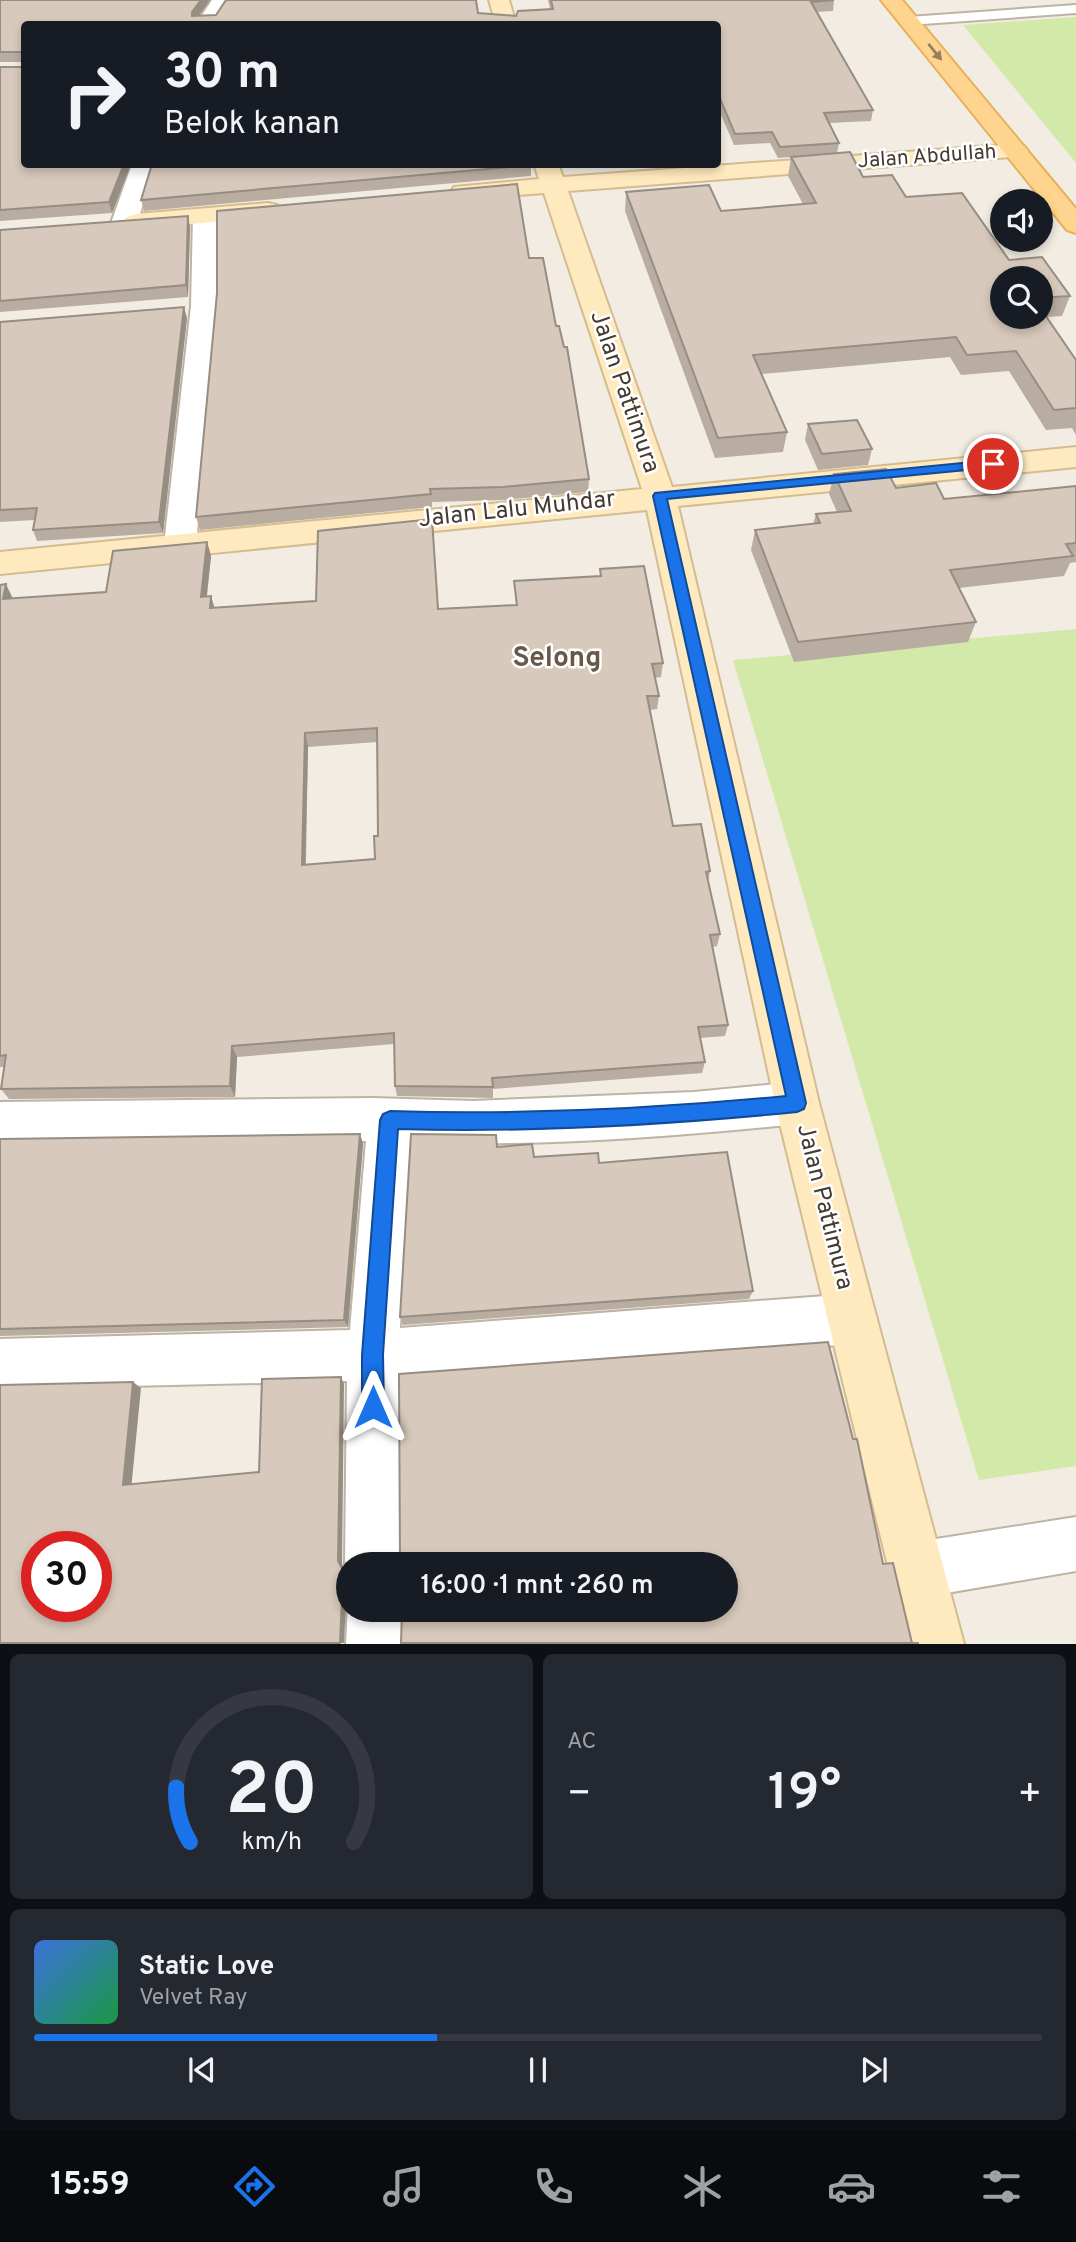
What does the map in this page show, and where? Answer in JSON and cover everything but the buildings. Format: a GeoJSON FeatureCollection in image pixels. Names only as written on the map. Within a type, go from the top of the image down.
{"type":"FeatureCollection","features":[{"type":"Feature","properties":{"kind":"main road"},"geometry":{"type":"LineString","coordinates":[[891,0],[1076,225]]}},
{"type":"Feature","properties":{"kind":"street"},"geometry":{"type":"LineString","coordinates":[[208,21],[222,0]]}},
{"type":"Feature","properties":{"kind":"street"},"geometry":{"type":"LineString","coordinates":[[499,0],[505,21]]}},
{"type":"Feature","properties":{"kind":"street","name":"Jalan Abdullah"},"geometry":{"type":"LineString","coordinates":[[721,165],[1016,150]]}},
{"type":"Feature","properties":{"kind":"street"},"geometry":{"type":"LineString","coordinates":[[124,223],[143,168]]}},
{"type":"Feature","properties":{"kind":"street","name":"Jalan Abdullah"},"geometry":{"type":"LineString","coordinates":[[441,194],[549,174],[666,168]]}},
{"type":"Feature","properties":{"kind":"street","name":"Jalan Pattimura"},"geometry":{"type":"LineString","coordinates":[[549,174],[660,496],[797,1103],[936,1643]]}},
{"type":"Feature","properties":{"kind":"street"},"geometry":{"type":"LineString","coordinates":[[97,225],[288,208]]}},
{"type":"Feature","properties":{"kind":"street"},"geometry":{"type":"LineString","coordinates":[[180,545],[191,308],[205,216]]}},
{"type":"Feature","properties":{"kind":"street","name":"Jalan Lalu Muhdar"},"geometry":{"type":"LineString","coordinates":[[0,563],[1076,457]]}},
{"type":"Feature","properties":{"kind":"street"},"geometry":{"type":"LineString","coordinates":[[0,1124],[390,1120],[473,1123],[652,1115],[797,1103]]}},
{"type":"Feature","properties":{"kind":"street"},"geometry":{"type":"LineString","coordinates":[[373,1552],[373,1355],[390,1120]]}},
{"type":"Feature","properties":{"kind":"street"},"geometry":{"type":"LineString","coordinates":[[0,1364],[373,1355],[852,1319]]}},
{"type":"Feature","properties":{"kind":"street"},"geometry":{"type":"LineString","coordinates":[[917,1570],[1076,1544]]}},
{"type":"Feature","properties":{"kind":"street"},"geometry":{"type":"LineString","coordinates":[[374,1622],[374,1643]]}},
{"type":"Feature","properties":{"kind":"lane"},"geometry":{"type":"LineString","coordinates":[[909,20],[1076,9]]}},
{"type":"Feature","properties":{"kind":"green space"},"geometry":{"type":"Polygon","coordinates":[[[1076,17],[1076,163],[963,25],[1076,17]]]}},
{"type":"Feature","properties":{"kind":"green space"},"geometry":{"type":"Polygon","coordinates":[[[1076,629],[1076,1466],[979,1480],[733,660],[1076,629]]]}},
{"type":"Feature","properties":{"kind":"district","name":"Selong"},"geometry":{"type":"Point","coordinates":[557,659]}},
{"type":"Feature","properties":{"kind":"route"},"geometry":{"type":"LineString","coordinates":[[373,1407],[373,1355],[390,1120],[473,1123],[694,1114],[797,1103],[660,496],[993,464]]}}]}
